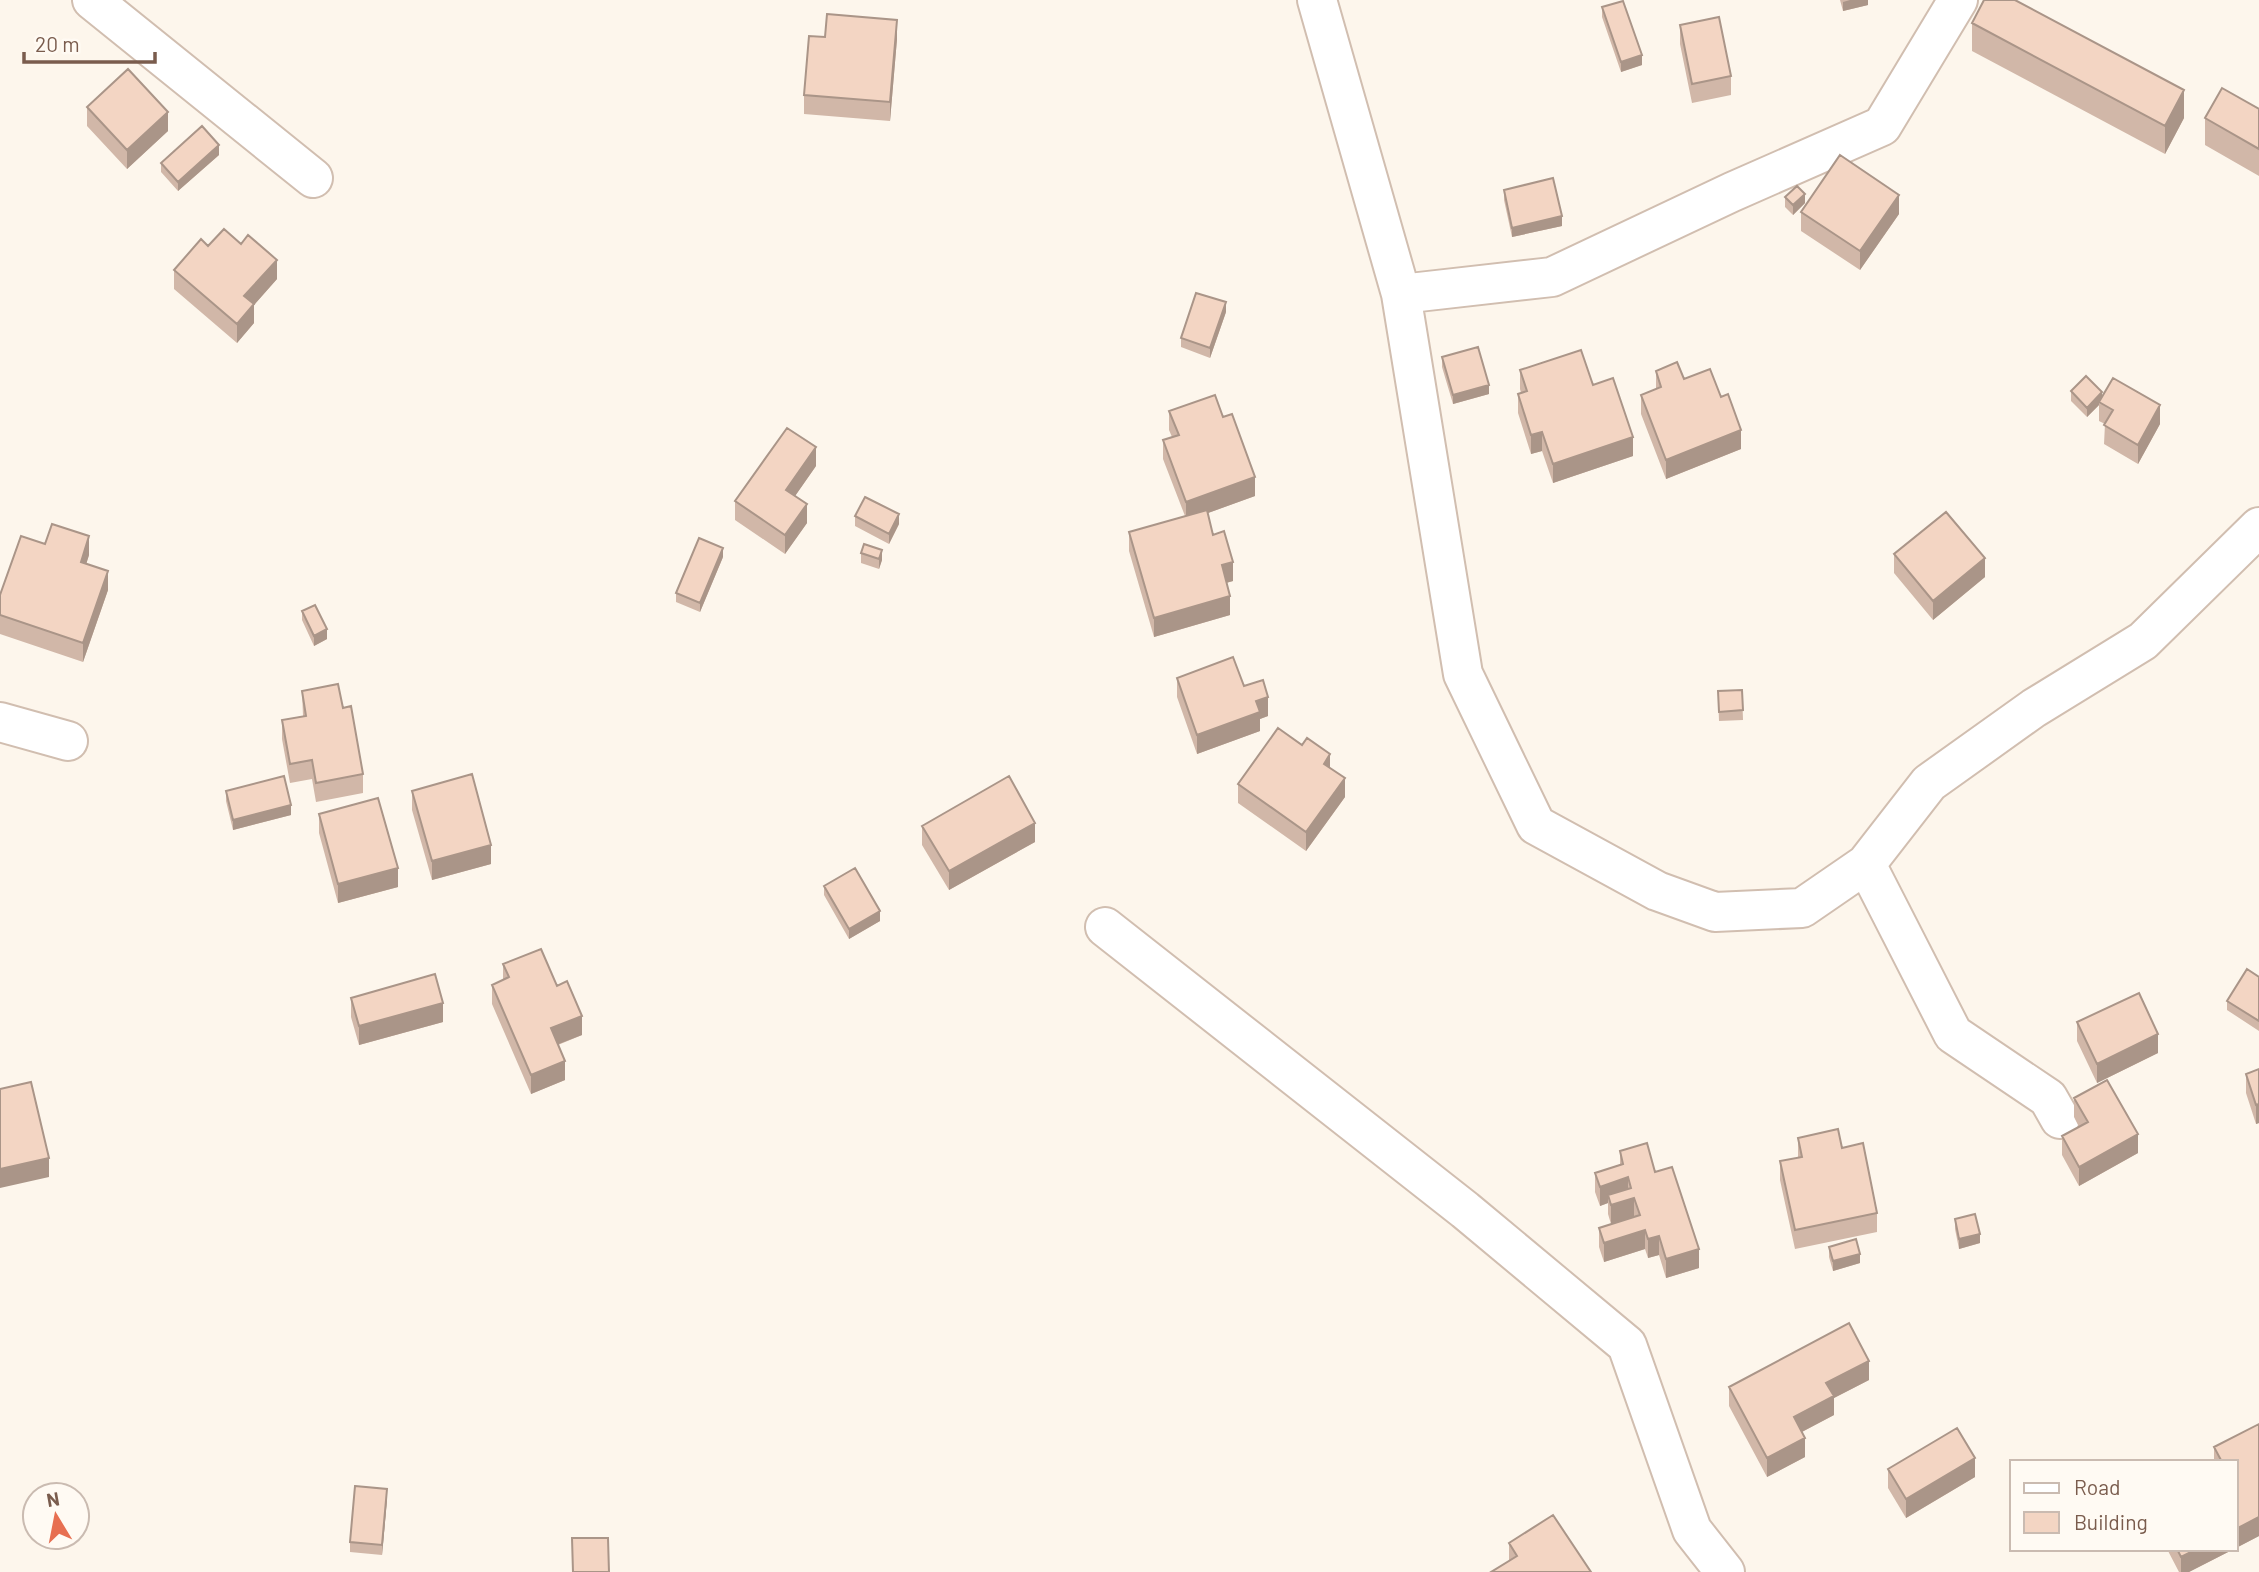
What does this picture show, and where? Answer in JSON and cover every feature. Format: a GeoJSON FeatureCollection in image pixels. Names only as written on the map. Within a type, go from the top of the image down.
{"type":"FeatureCollection","features":[{"type":"Feature","properties":{"kind":"street"},"geometry":{"type":"LineString","coordinates":[[92,0],[313,178]]}},
{"type":"Feature","properties":{"kind":"street"},"geometry":{"type":"LineString","coordinates":[[1317,0],[1401,294],[1463,674],[1536,825],[1657,891],[1714,912],[1801,908],[1866,864],[1929,783],[2034,708],[2143,641],[2259,527]]}},
{"type":"Feature","properties":{"kind":"street"},"geometry":{"type":"LineString","coordinates":[[1401,294],[1552,277],[1732,192],[1882,126],[1958,0]]}},
{"type":"Feature","properties":{"kind":"street"},"geometry":{"type":"LineString","coordinates":[[0,722],[68,741]]}},
{"type":"Feature","properties":{"kind":"street"},"geometry":{"type":"LineString","coordinates":[[1866,864],[1953,1034],[2048,1098],[2060,1119]]}},
{"type":"Feature","properties":{"kind":"street"},"geometry":{"type":"LineString","coordinates":[[1105,927],[1465,1210],[1627,1345],[1692,1530],[1725,1572]]}},
{"type":"Feature","properties":{"kind":"building"},"geometry":{"type":"Polygon","coordinates":[[[1984,0],[2015,0],[2184,90],[2165,126],[1972,23],[1984,0]]]}},
{"type":"Feature","properties":{"kind":"building"},"geometry":{"type":"Polygon","coordinates":[[[1623,1],[1642,55],[1621,62],[1602,7],[1623,1]]]}},
{"type":"Feature","properties":{"kind":"building"},"geometry":{"type":"Polygon","coordinates":[[[827,14],[897,20],[890,102],[804,95],[809,36],[825,37],[827,14]]]}},
{"type":"Feature","properties":{"kind":"building"},"geometry":{"type":"Polygon","coordinates":[[[1719,17],[1731,76],[1692,84],[1680,25],[1719,17]]]}},
{"type":"Feature","properties":{"kind":"building"},"geometry":{"type":"Polygon","coordinates":[[[128,69],[168,112],[127,150],[87,107],[128,69]]]}},
{"type":"Feature","properties":{"kind":"building"},"geometry":{"type":"Polygon","coordinates":[[[2222,88],[2259,109],[2259,149],[2205,118],[2222,88]]]}},
{"type":"Feature","properties":{"kind":"building"},"geometry":{"type":"Polygon","coordinates":[[[202,126],[219,145],[178,182],[161,163],[202,126]]]}},
{"type":"Feature","properties":{"kind":"building"},"geometry":{"type":"Polygon","coordinates":[[[1840,155],[1899,195],[1860,251],[1801,212],[1840,155]]]}},
{"type":"Feature","properties":{"kind":"building"},"geometry":{"type":"Polygon","coordinates":[[[1553,178],[1562,216],[1512,228],[1504,190],[1553,178]]]}},
{"type":"Feature","properties":{"kind":"building"},"geometry":{"type":"Polygon","coordinates":[[[1797,186],[1805,194],[1793,205],[1785,197],[1797,186]]]}},
{"type":"Feature","properties":{"kind":"building"},"geometry":{"type":"Polygon","coordinates":[[[224,229],[241,244],[248,235],[277,260],[244,296],[254,304],[237,324],[174,270],[201,239],[208,246],[224,229]]]}},
{"type":"Feature","properties":{"kind":"building"},"geometry":{"type":"Polygon","coordinates":[[[1196,293],[1226,302],[1210,348],[1181,338],[1196,293]]]}},
{"type":"Feature","properties":{"kind":"building"},"geometry":{"type":"Polygon","coordinates":[[[1478,347],[1489,385],[1453,395],[1442,357],[1478,347]]]}},
{"type":"Feature","properties":{"kind":"building"},"geometry":{"type":"Polygon","coordinates":[[[1581,350],[1593,385],[1613,378],[1633,437],[1553,464],[1542,432],[1531,435],[1518,394],[1527,391],[1520,370],[1581,350]]]}},
{"type":"Feature","properties":{"kind":"building"},"geometry":{"type":"Polygon","coordinates":[[[1677,362],[1684,379],[1710,369],[1721,397],[1728,394],[1741,430],[1666,460],[1641,395],[1661,387],[1656,371],[1677,362]]]}},
{"type":"Feature","properties":{"kind":"building"},"geometry":{"type":"Polygon","coordinates":[[[2086,376],[2102,392],[2087,408],[2071,391],[2086,376]]]}},
{"type":"Feature","properties":{"kind":"building"},"geometry":{"type":"Polygon","coordinates":[[[2113,378],[2160,405],[2138,445],[2104,425],[2113,410],[2099,402],[2113,378]]]}},
{"type":"Feature","properties":{"kind":"building"},"geometry":{"type":"Polygon","coordinates":[[[1215,395],[1223,417],[1232,414],[1255,477],[1186,502],[1163,440],[1179,435],[1169,411],[1215,395]]]}},
{"type":"Feature","properties":{"kind":"building"},"geometry":{"type":"Polygon","coordinates":[[[787,428],[816,447],[786,490],[807,504],[785,535],[735,501],[787,428]]]}},
{"type":"Feature","properties":{"kind":"building"},"geometry":{"type":"Polygon","coordinates":[[[865,497],[899,514],[889,534],[855,516],[865,497]]]}},
{"type":"Feature","properties":{"kind":"building"},"geometry":{"type":"Polygon","coordinates":[[[1207,510],[1213,535],[1224,531],[1233,562],[1222,565],[1230,596],[1154,618],[1129,532],[1207,510]]]}},
{"type":"Feature","properties":{"kind":"building"},"geometry":{"type":"Polygon","coordinates":[[[1946,512],[1985,558],[1933,601],[1894,554],[1946,512]]]}},
{"type":"Feature","properties":{"kind":"building"},"geometry":{"type":"Polygon","coordinates":[[[52,524],[89,536],[81,562],[108,571],[83,643],[0,615],[0,595],[21,536],[45,544],[52,524]]]}},
{"type":"Feature","properties":{"kind":"building"},"geometry":{"type":"Polygon","coordinates":[[[699,538],[723,548],[700,603],[676,593],[699,538]]]}},
{"type":"Feature","properties":{"kind":"building"},"geometry":{"type":"Polygon","coordinates":[[[864,544],[882,550],[879,559],[861,553],[864,544]]]}},
{"type":"Feature","properties":{"kind":"building"},"geometry":{"type":"Polygon","coordinates":[[[315,605],[327,629],[314,636],[302,611],[315,605]]]}},
{"type":"Feature","properties":{"kind":"building"},"geometry":{"type":"Polygon","coordinates":[[[1233,657],[1244,686],[1263,680],[1268,697],[1256,701],[1260,712],[1197,735],[1177,678],[1233,657]]]}},
{"type":"Feature","properties":{"kind":"building"},"geometry":{"type":"Polygon","coordinates":[[[338,684],[343,708],[351,706],[363,774],[316,783],[312,760],[290,764],[282,720],[306,716],[302,691],[338,684]]]}},
{"type":"Feature","properties":{"kind":"building"},"geometry":{"type":"Polygon","coordinates":[[[1742,690],[1743,710],[1719,712],[1718,691],[1742,690]]]}},
{"type":"Feature","properties":{"kind":"building"},"geometry":{"type":"Polygon","coordinates":[[[1278,728],[1302,745],[1307,738],[1330,754],[1324,764],[1345,778],[1306,832],[1238,784],[1278,728]]]}},
{"type":"Feature","properties":{"kind":"building"},"geometry":{"type":"Polygon","coordinates":[[[472,774],[491,845],[432,861],[412,791],[472,774]]]}},
{"type":"Feature","properties":{"kind":"building"},"geometry":{"type":"Polygon","coordinates":[[[284,776],[291,805],[233,820],[226,791],[284,776]]]}},
{"type":"Feature","properties":{"kind":"building"},"geometry":{"type":"Polygon","coordinates":[[[1009,776],[1035,823],[949,871],[922,826],[1009,776]]]}},
{"type":"Feature","properties":{"kind":"building"},"geometry":{"type":"Polygon","coordinates":[[[378,798],[398,868],[338,884],[319,814],[378,798]]]}},
{"type":"Feature","properties":{"kind":"building"},"geometry":{"type":"Polygon","coordinates":[[[855,868],[880,911],[849,929],[824,886],[855,868]]]}},
{"type":"Feature","properties":{"kind":"building"},"geometry":{"type":"Polygon","coordinates":[[[541,949],[557,986],[567,981],[582,1016],[551,1028],[565,1061],[531,1075],[492,985],[509,977],[503,964],[541,949]]]}},
{"type":"Feature","properties":{"kind":"building"},"geometry":{"type":"Polygon","coordinates":[[[2247,969],[2259,977],[2259,1021],[2227,1001],[2247,969]]]}},
{"type":"Feature","properties":{"kind":"building"},"geometry":{"type":"Polygon","coordinates":[[[435,974],[443,1003],[359,1026],[351,998],[435,974]]]}},
{"type":"Feature","properties":{"kind":"building"},"geometry":{"type":"Polygon","coordinates":[[[2139,993],[2158,1034],[2097,1064],[2077,1022],[2139,993]]]}},
{"type":"Feature","properties":{"kind":"building"},"geometry":{"type":"Polygon","coordinates":[[[2259,1069],[2259,1104],[2256,1105],[2246,1074],[2259,1069]]]}},
{"type":"Feature","properties":{"kind":"building"},"geometry":{"type":"Polygon","coordinates":[[[2107,1080],[2138,1134],[2079,1167],[2062,1136],[2088,1122],[2074,1098],[2107,1080]]]}},
{"type":"Feature","properties":{"kind":"building"},"geometry":{"type":"Polygon","coordinates":[[[31,1082],[49,1158],[0,1169],[0,1089],[31,1082]]]}},
{"type":"Feature","properties":{"kind":"building"},"geometry":{"type":"Polygon","coordinates":[[[1838,1129],[1842,1148],[1863,1143],[1877,1213],[1795,1230],[1780,1161],[1802,1157],[1798,1138],[1838,1129]]]}},
{"type":"Feature","properties":{"kind":"building"},"geometry":{"type":"Polygon","coordinates":[[[1647,1143],[1655,1172],[1672,1167],[1699,1249],[1666,1259],[1659,1236],[1648,1239],[1645,1230],[1604,1243],[1599,1228],[1640,1215],[1634,1198],[1611,1205],[1608,1195],[1631,1188],[1628,1177],[1600,1187],[1595,1173],[1623,1164],[1620,1151],[1647,1143]]]}},
{"type":"Feature","properties":{"kind":"building"},"geometry":{"type":"Polygon","coordinates":[[[1975,1214],[1980,1234],[1959,1239],[1955,1219],[1975,1214]]]}},
{"type":"Feature","properties":{"kind":"building"},"geometry":{"type":"Polygon","coordinates":[[[1856,1239],[1860,1254],[1833,1261],[1829,1247],[1856,1239]]]}},
{"type":"Feature","properties":{"kind":"building"},"geometry":{"type":"Polygon","coordinates":[[[1849,1323],[1869,1361],[1826,1383],[1834,1396],[1794,1417],[1805,1438],[1767,1458],[1729,1387],[1849,1323]]]}},
{"type":"Feature","properties":{"kind":"building"},"geometry":{"type":"Polygon","coordinates":[[[2259,1424],[2259,1517],[2238,1528],[2238,1460],[2221,1460],[2214,1447],[2259,1424]]]}},
{"type":"Feature","properties":{"kind":"building"},"geometry":{"type":"Polygon","coordinates":[[[1957,1428],[1975,1458],[1906,1499],[1888,1469],[1957,1428]]]}},
{"type":"Feature","properties":{"kind":"building"},"geometry":{"type":"Polygon","coordinates":[[[355,1486],[387,1489],[382,1545],[350,1542],[355,1486]]]}},
{"type":"Feature","properties":{"kind":"building"},"geometry":{"type":"Polygon","coordinates":[[[1553,1515],[1591,1572],[1491,1572],[1517,1556],[1509,1543],[1553,1515]]]}},
{"type":"Feature","properties":{"kind":"building"},"geometry":{"type":"Polygon","coordinates":[[[572,1538],[608,1538],[609,1572],[573,1572],[572,1538]]]}},
{"type":"Feature","properties":{"kind":"building"},"geometry":{"type":"Polygon","coordinates":[[[2178,1551],[2193,1551],[2181,1557],[2178,1551]]]}}]}
